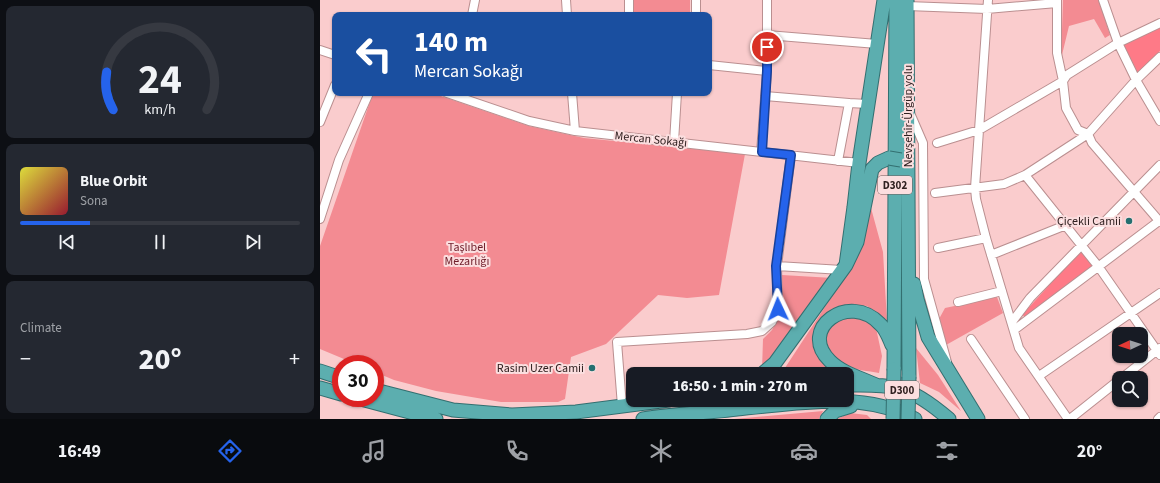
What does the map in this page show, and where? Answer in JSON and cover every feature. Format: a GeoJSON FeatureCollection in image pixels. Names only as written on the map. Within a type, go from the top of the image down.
{"type":"FeatureCollection","features":[{"type":"Feature","properties":{"kind":"highway"},"geometry":{"type":"LineString","coordinates":[[844,268],[884,0]]}},
{"type":"Feature","properties":{"kind":"highway","name":"Nevşehir-Ürgüp yolu"},"geometry":{"type":"LineString","coordinates":[[904,2],[908,108],[899,162],[909,252],[909,377]]}},
{"type":"Feature","properties":{"kind":"highway","name":"Nevşehir-Ürgüp yolu"},"geometry":{"type":"LineString","coordinates":[[894,369],[893,349],[904,2]]}},
{"type":"Feature","properties":{"kind":"highway"},"geometry":{"type":"LineString","coordinates":[[770,367],[775,363],[844,268],[857,242],[872,169],[878,163],[899,162]]}},
{"type":"Feature","properties":{"kind":"highway"},"geometry":{"type":"LineString","coordinates":[[909,252],[917,299],[928,337],[978,419]]}},
{"type":"Feature","properties":{"kind":"highway"},"geometry":{"type":"LineString","coordinates":[[876,385],[843,371],[830,361],[822,350],[820,337],[824,324],[834,314],[851,310],[867,313],[881,324],[893,349]]}},
{"type":"Feature","properties":{"kind":"highway","name":"D300"},"geometry":{"type":"LineString","coordinates":[[893,419],[894,369]]}},
{"type":"Feature","properties":{"kind":"highway"},"geometry":{"type":"LineString","coordinates":[[320,371],[332,375]]}},
{"type":"Feature","properties":{"kind":"highway","name":"D300"},"geometry":{"type":"LineString","coordinates":[[908,419],[909,377]]}},
{"type":"Feature","properties":{"kind":"highway","name":"D300"},"geometry":{"type":"LineString","coordinates":[[854,385],[876,385],[898,388],[939,410],[949,419]]}},
{"type":"Feature","properties":{"kind":"highway"},"geometry":{"type":"LineString","coordinates":[[320,388],[332,391]]}},
{"type":"Feature","properties":{"kind":"highway"},"geometry":{"type":"LineString","coordinates":[[384,392],[453,410],[512,415],[576,412],[626,405]]}},
{"type":"Feature","properties":{"kind":"highway","name":"D300"},"geometry":{"type":"LineString","coordinates":[[645,419],[815,402],[876,404],[901,412],[915,419]]}},
{"type":"Feature","properties":{"kind":"highway"},"geometry":{"type":"LineString","coordinates":[[827,419],[835,411],[861,403]]}},
{"type":"Feature","properties":{"kind":"highway"},"geometry":{"type":"LineString","coordinates":[[381,407],[403,415],[436,419]]}},
{"type":"Feature","properties":{"kind":"highway"},"geometry":{"type":"LineString","coordinates":[[645,419],[662,419]]}},
{"type":"Feature","properties":{"kind":"street"},"geometry":{"type":"LineString","coordinates":[[473,12],[475,0]]}},
{"type":"Feature","properties":{"kind":"street"},"geometry":{"type":"LineString","coordinates":[[566,0],[567,12]]}},
{"type":"Feature","properties":{"kind":"street"},"geometry":{"type":"LineString","coordinates":[[629,0],[629,12]]}},
{"type":"Feature","properties":{"kind":"street"},"geometry":{"type":"LineString","coordinates":[[696,0],[696,12]]}},
{"type":"Feature","properties":{"kind":"street"},"geometry":{"type":"LineString","coordinates":[[762,152],[767,71],[767,0]]}},
{"type":"Feature","properties":{"kind":"street"},"geometry":{"type":"LineString","coordinates":[[988,0],[975,188],[976,199],[986,238],[1019,348],[1069,419],[1112,385]]}},
{"type":"Feature","properties":{"kind":"street"},"geometry":{"type":"LineString","coordinates":[[1103,0],[1118,43],[1136,80],[1160,121]]}},
{"type":"Feature","properties":{"kind":"street"},"geometry":{"type":"LineString","coordinates":[[904,2],[987,9],[1057,1],[1057,53],[1063,81],[1066,108],[1078,130],[1088,134],[1092,143],[1159,221],[1013,326]]}},
{"type":"Feature","properties":{"kind":"street"},"geometry":{"type":"LineString","coordinates":[[937,144],[979,130],[1063,81],[1067,74],[1118,43],[1160,23]]}},
{"type":"Feature","properties":{"kind":"street"},"geometry":{"type":"LineString","coordinates":[[767,35],[877,44]]}},
{"type":"Feature","properties":{"kind":"street"},"geometry":{"type":"LineString","coordinates":[[320,50],[332,55]]}},
{"type":"Feature","properties":{"kind":"street"},"geometry":{"type":"LineString","coordinates":[[935,192],[1004,184],[1025,175],[1088,134],[1136,80],[1160,57]]}},
{"type":"Feature","properties":{"kind":"street"},"geometry":{"type":"LineString","coordinates":[[712,65],[767,71]]}},
{"type":"Feature","properties":{"kind":"street"},"geometry":{"type":"LineString","coordinates":[[320,122],[332,92]]}},
{"type":"Feature","properties":{"kind":"street"},"geometry":{"type":"LineString","coordinates":[[320,218],[322,208],[339,160],[368,96]]}},
{"type":"Feature","properties":{"kind":"street","name":"Mercan Sokağı"},"geometry":{"type":"LineString","coordinates":[[461,96],[530,121],[575,131],[859,163]]}},
{"type":"Feature","properties":{"kind":"street"},"geometry":{"type":"LineString","coordinates":[[572,96],[575,131]]}},
{"type":"Feature","properties":{"kind":"street"},"geometry":{"type":"LineString","coordinates":[[674,142],[677,96]]}},
{"type":"Feature","properties":{"kind":"street"},"geometry":{"type":"LineString","coordinates":[[765,96],[868,104]]}},
{"type":"Feature","properties":{"kind":"street"},"geometry":{"type":"LineString","coordinates":[[838,161],[849,103]]}},
{"type":"Feature","properties":{"kind":"street"},"geometry":{"type":"LineString","coordinates":[[908,108],[923,143],[924,279],[950,374]]}},
{"type":"Feature","properties":{"kind":"street"},"geometry":{"type":"LineString","coordinates":[[622,406],[617,342],[747,334],[762,331],[772,322],[778,309],[776,266],[791,155]]}},
{"type":"Feature","properties":{"kind":"street"},"geometry":{"type":"LineString","coordinates":[[1013,326],[1030,298],[1081,244],[1160,165]]}},
{"type":"Feature","properties":{"kind":"street"},"geometry":{"type":"LineString","coordinates":[[1025,175],[1098,266],[1159,351],[1132,371]]}},
{"type":"Feature","properties":{"kind":"street"},"geometry":{"type":"LineString","coordinates":[[991,255],[1066,225]]}},
{"type":"Feature","properties":{"kind":"street"},"geometry":{"type":"LineString","coordinates":[[938,248],[986,238]]}},
{"type":"Feature","properties":{"kind":"street"},"geometry":{"type":"LineString","coordinates":[[776,266],[844,268]]}},
{"type":"Feature","properties":{"kind":"street"},"geometry":{"type":"LineString","coordinates":[[958,302],[1002,291]]}},
{"type":"Feature","properties":{"kind":"street"},"geometry":{"type":"LineString","coordinates":[[1038,376],[1160,293]]}},
{"type":"Feature","properties":{"kind":"street"},"geometry":{"type":"LineString","coordinates":[[971,339],[1024,419]]}},
{"type":"Feature","properties":{"kind":"green space"},"geometry":{"type":"Polygon","coordinates":[[[634,0],[690,0],[690,12],[633,12],[634,0]]]}},
{"type":"Feature","properties":{"kind":"green space"},"geometry":{"type":"Polygon","coordinates":[[[1063,0],[1099,0],[1110,35],[1105,38],[1094,19],[1069,26],[1061,59],[1063,0]]]}},
{"type":"Feature","properties":{"kind":"green space","name":"Taşlıbel Mezarlığı"},"geometry":{"type":"Polygon","coordinates":[[[372,96],[441,96],[529,126],[584,138],[745,154],[719,295],[687,298],[658,295],[606,344],[571,357],[565,399],[558,402],[501,402],[436,391],[394,380],[384,376],[384,355],[334,355],[320,349],[320,246],[372,96]]]}},
{"type":"Feature","properties":{"kind":"green space"},"geometry":{"type":"Polygon","coordinates":[[[871,208],[883,252],[887,321],[867,306],[848,304],[832,309],[823,319],[825,364],[827,367],[786,367],[857,258],[865,209],[871,208]]]}},
{"type":"Feature","properties":{"kind":"green space"},"geometry":{"type":"Polygon","coordinates":[[[782,275],[833,278],[764,367],[762,367],[763,339],[772,330],[780,315],[782,275]]]}},
{"type":"Feature","properties":{"kind":"green space"},"geometry":{"type":"Polygon","coordinates":[[[997,297],[1003,313],[946,345],[939,319],[945,308],[997,297]]]}},
{"type":"Feature","properties":{"kind":"green space"},"geometry":{"type":"Polygon","coordinates":[[[851,317],[864,319],[876,328],[882,356],[879,373],[849,367],[839,361],[830,351],[826,338],[827,332],[830,326],[841,319],[851,317]]]}},
{"type":"Feature","properties":{"kind":"green space"},"geometry":{"type":"Polygon","coordinates":[[[916,348],[938,375],[961,411],[939,392],[920,383],[916,348]]]}},
{"type":"Feature","properties":{"kind":"green space"},"geometry":{"type":"Polygon","coordinates":[[[823,411],[819,419],[734,419],[823,411]]]}},
{"type":"Feature","properties":{"kind":"green space"},"geometry":{"type":"Polygon","coordinates":[[[850,413],[867,415],[871,419],[837,419],[850,413]]]}},
{"type":"Feature","properties":{"kind":"shaded area"},"geometry":{"type":"Polygon","coordinates":[[[1160,26],[1160,51],[1136,76],[1121,44],[1160,26]]]}},
{"type":"Feature","properties":{"kind":"shaded area"},"geometry":{"type":"Polygon","coordinates":[[[1082,249],[1093,265],[1026,317],[1022,315],[1082,249]]]}},
{"type":"Feature","properties":{"kind":"place","name":"Çiçekli Camii"},"geometry":{"type":"Point","coordinates":[1129,221]}},
{"type":"Feature","properties":{"kind":"place","name":"Rasim Uzer Camii"},"geometry":{"type":"Point","coordinates":[592,368]}},
{"type":"Feature","properties":{"kind":"route"},"geometry":{"type":"LineString","coordinates":[[767,47],[762,152],[791,155],[776,266],[778,309]]}}]}
